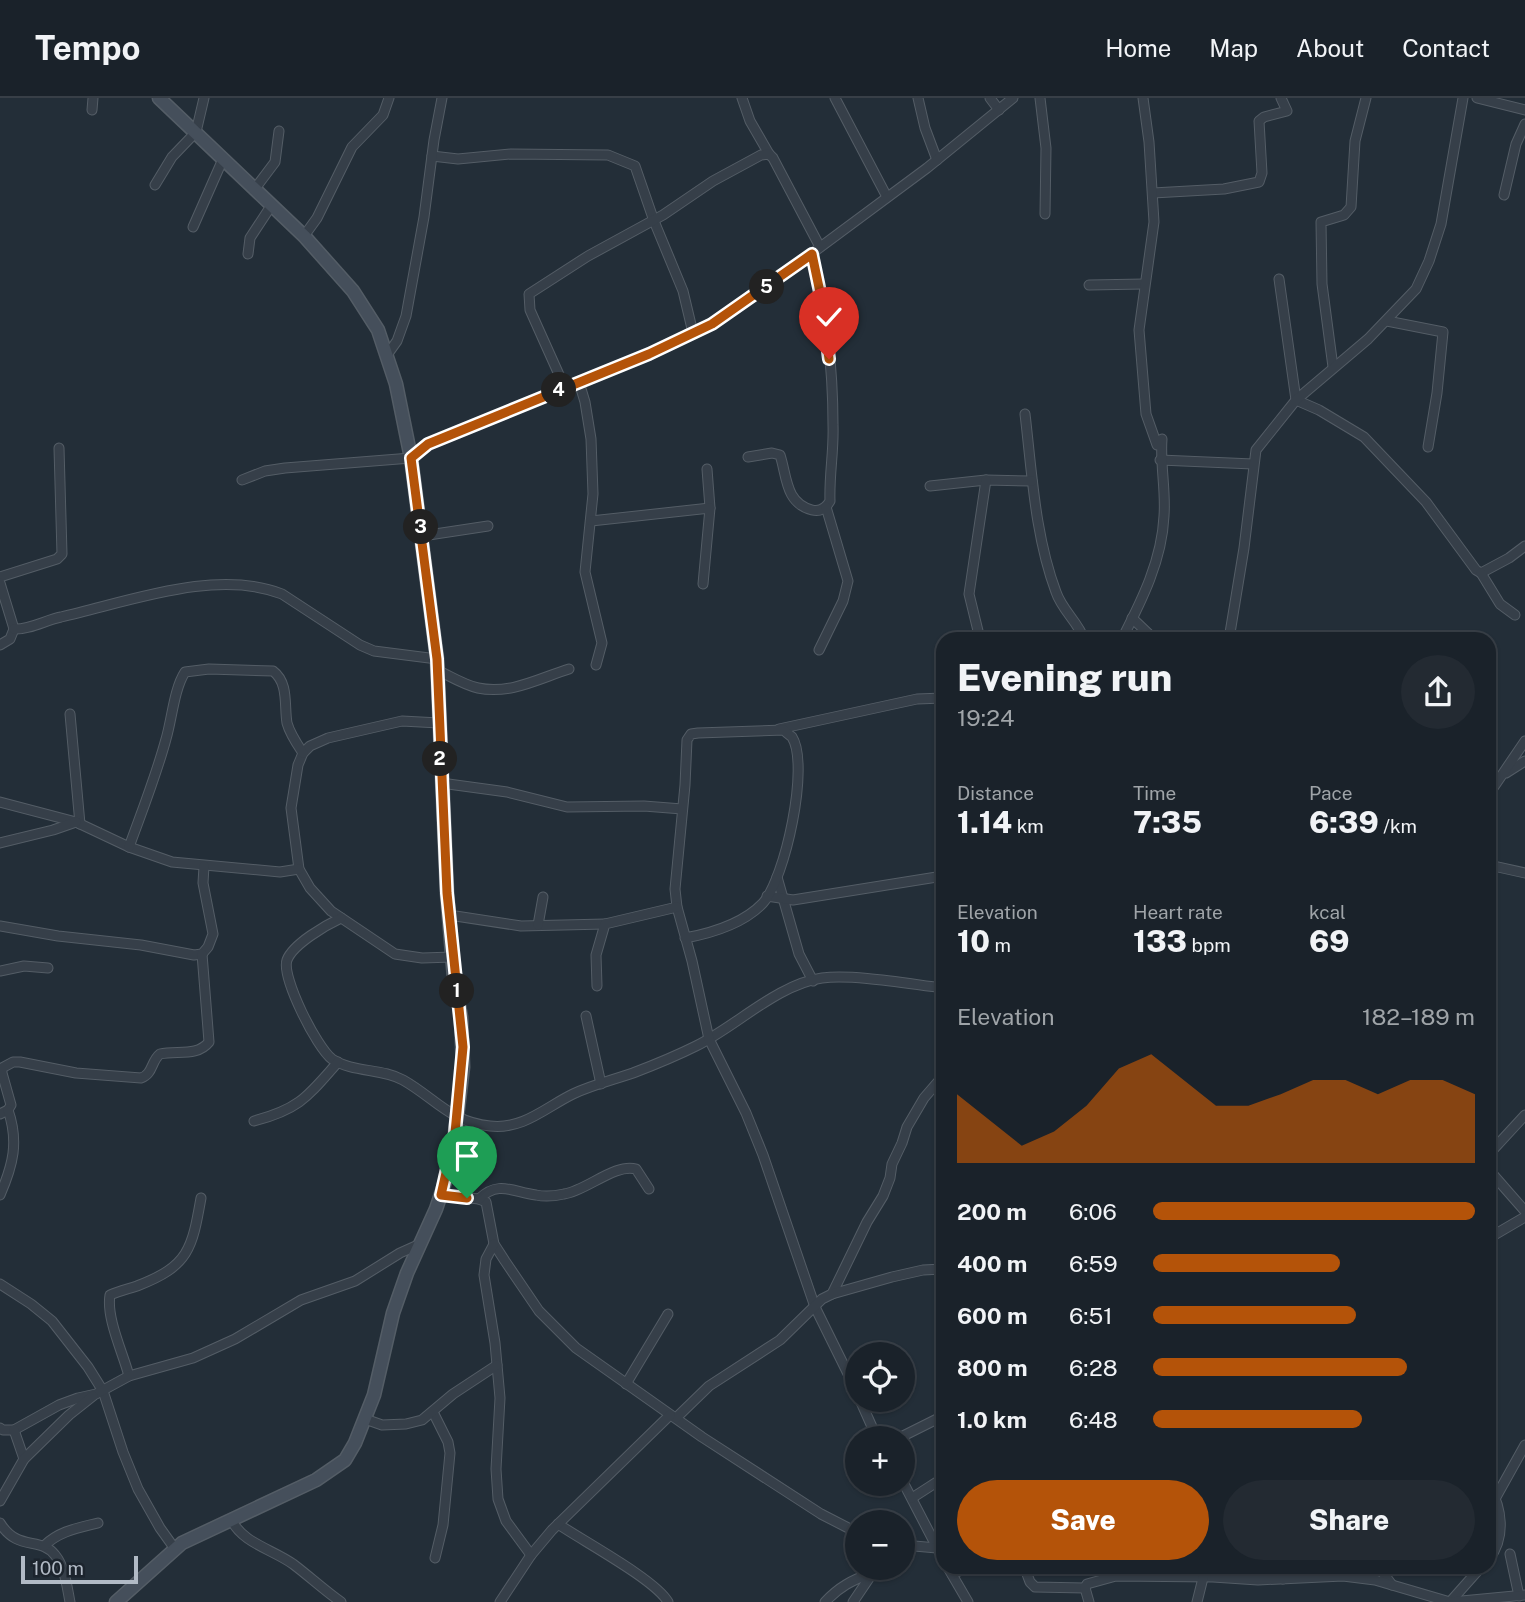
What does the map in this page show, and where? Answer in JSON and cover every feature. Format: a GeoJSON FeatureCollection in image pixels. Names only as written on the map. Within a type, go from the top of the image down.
{"type":"FeatureCollection","features":[{"type":"Feature","properties":{"kind":"main road"},"geometry":{"type":"LineString","coordinates":[[116,1602],[175,1549],[203,1531],[329,1473],[345,1460],[355,1443],[374,1395],[393,1313],[441,1195],[457,1119],[463,1047],[449,915],[437,664],[408,435],[387,355],[371,317],[353,291],[304,236],[159,98]]}},
{"type":"Feature","properties":{"kind":"street"},"geometry":{"type":"LineString","coordinates":[[92,110],[93,98]]}},
{"type":"Feature","properties":{"kind":"street"},"geometry":{"type":"LineString","coordinates":[[155,185],[172,156],[196,132],[204,98]]}},
{"type":"Feature","properties":{"kind":"street"},"geometry":{"type":"LineString","coordinates":[[304,236],[317,218],[352,147],[383,115],[389,98]]}},
{"type":"Feature","properties":{"kind":"street"},"geometry":{"type":"LineString","coordinates":[[387,355],[397,341],[406,316],[442,98]]}},
{"type":"Feature","properties":{"kind":"street"},"geometry":{"type":"LineString","coordinates":[[742,98],[750,121],[768,154],[773,158],[820,247]]}},
{"type":"Feature","properties":{"kind":"street"},"geometry":{"type":"LineString","coordinates":[[835,98],[887,197]]}},
{"type":"Feature","properties":{"kind":"street"},"geometry":{"type":"LineString","coordinates":[[918,98],[922,119],[937,160]]}},
{"type":"Feature","properties":{"kind":"street"},"geometry":{"type":"LineString","coordinates":[[990,98],[999,110]]}},
{"type":"Feature","properties":{"kind":"street"},"geometry":{"type":"LineString","coordinates":[[242,480],[265,471],[285,468],[351,465],[411,458],[428,444],[693,333],[734,310],[812,254],[937,160],[1013,98]]}},
{"type":"Feature","properties":{"kind":"street"},"geometry":{"type":"LineString","coordinates":[[1040,98],[1046,148],[1045,214]]}},
{"type":"Feature","properties":{"kind":"street"},"geometry":{"type":"LineString","coordinates":[[1125,632],[1149,586],[1160,547],[1164,517],[1164,481],[1160,460],[1162,439],[1157,445],[1146,414],[1139,330],[1152,242],[1153,193],[1143,98]]}},
{"type":"Feature","properties":{"kind":"street"},"geometry":{"type":"LineString","coordinates":[[1153,193],[1224,189],[1259,182],[1262,173],[1259,121],[1287,111],[1282,98]]}},
{"type":"Feature","properties":{"kind":"street"},"geometry":{"type":"LineString","coordinates":[[1333,367],[1322,284],[1321,222],[1344,215],[1351,207],[1355,141],[1366,98]]}},
{"type":"Feature","properties":{"kind":"street"},"geometry":{"type":"LineString","coordinates":[[1229,632],[1244,548],[1256,450],[1296,400],[1387,321],[1416,289],[1435,244],[1463,98]]}},
{"type":"Feature","properties":{"kind":"street"},"geometry":{"type":"LineString","coordinates":[[1477,98],[1525,110]]}},
{"type":"Feature","properties":{"kind":"street"},"geometry":{"type":"LineString","coordinates":[[1504,195],[1516,144],[1525,124]]}},
{"type":"Feature","properties":{"kind":"street"},"geometry":{"type":"LineString","coordinates":[[254,190],[275,162],[279,131]]}},
{"type":"Feature","properties":{"kind":"street"},"geometry":{"type":"LineString","coordinates":[[432,156],[458,159],[511,154],[608,155],[635,166],[654,221],[683,290],[693,333]]}},
{"type":"Feature","properties":{"kind":"street"},"geometry":{"type":"LineString","coordinates":[[565,388],[530,310],[529,294],[588,256],[654,221],[713,181],[761,155],[768,154]]}},
{"type":"Feature","properties":{"kind":"street"},"geometry":{"type":"LineString","coordinates":[[192,227],[223,159]]}},
{"type":"Feature","properties":{"kind":"street"},"geometry":{"type":"LineString","coordinates":[[248,254],[250,238],[271,206]]}},
{"type":"Feature","properties":{"kind":"street"},"geometry":{"type":"LineString","coordinates":[[748,457],[777,452],[792,498],[814,511],[826,507],[831,501],[831,381],[826,328],[812,254]]}},
{"type":"Feature","properties":{"kind":"street"},"geometry":{"type":"LineString","coordinates":[[1279,279],[1296,400]]}},
{"type":"Feature","properties":{"kind":"street"},"geometry":{"type":"LineString","coordinates":[[1089,285],[1144,284]]}},
{"type":"Feature","properties":{"kind":"street"},"geometry":{"type":"LineString","coordinates":[[1387,321],[1443,332],[1428,447]]}},
{"type":"Feature","properties":{"kind":"street"},"geometry":{"type":"LineString","coordinates":[[579,382],[588,412],[592,439],[593,494],[585,572],[602,643],[596,665]]}},
{"type":"Feature","properties":{"kind":"street"},"geometry":{"type":"LineString","coordinates":[[1296,400],[1319,410],[1364,437],[1426,502],[1461,551],[1481,573],[1500,604],[1516,615]]}},
{"type":"Feature","properties":{"kind":"street"},"geometry":{"type":"LineString","coordinates":[[1025,414],[1039,527],[1055,590],[1062,607],[1079,632]]}},
{"type":"Feature","properties":{"kind":"street"},"geometry":{"type":"LineString","coordinates":[[408,435],[416,443],[428,444]]}},
{"type":"Feature","properties":{"kind":"street"},"geometry":{"type":"LineString","coordinates":[[0,577],[57,559],[62,554],[59,448]]}},
{"type":"Feature","properties":{"kind":"street"},"geometry":{"type":"LineString","coordinates":[[1160,460],[1253,464]]}},
{"type":"Feature","properties":{"kind":"street"},"geometry":{"type":"LineString","coordinates":[[703,583],[710,508],[707,469]]}},
{"type":"Feature","properties":{"kind":"street"},"geometry":{"type":"LineString","coordinates":[[930,486],[986,480],[1032,481]]}},
{"type":"Feature","properties":{"kind":"street"},"geometry":{"type":"LineString","coordinates":[[978,632],[969,594],[986,480]]}},
{"type":"Feature","properties":{"kind":"street"},"geometry":{"type":"LineString","coordinates":[[819,650],[843,601],[848,581],[826,507]]}},
{"type":"Feature","properties":{"kind":"street"},"geometry":{"type":"LineString","coordinates":[[591,521],[710,508]]}},
{"type":"Feature","properties":{"kind":"street"},"geometry":{"type":"LineString","coordinates":[[422,536],[488,526]]}},
{"type":"Feature","properties":{"kind":"street"},"geometry":{"type":"LineString","coordinates":[[1481,573],[1520,552],[1525,546]]}},
{"type":"Feature","properties":{"kind":"street"},"geometry":{"type":"LineString","coordinates":[[0,583],[14,629],[10,639],[0,645]]}},
{"type":"Feature","properties":{"kind":"street"},"geometry":{"type":"LineString","coordinates":[[14,629],[192,587],[240,585],[270,589],[282,594],[360,645],[374,651],[437,664],[476,688],[489,690],[533,683],[569,669]]}},
{"type":"Feature","properties":{"kind":"street"},"geometry":{"type":"LineString","coordinates":[[1132,618],[1147,632]]}},
{"type":"Feature","properties":{"kind":"street"},"geometry":{"type":"LineString","coordinates":[[129,846],[157,770],[174,712],[180,679],[185,672],[209,669],[273,671],[283,684],[288,725],[303,753]]}},
{"type":"Feature","properties":{"kind":"street"},"geometry":{"type":"LineString","coordinates":[[777,729],[917,699],[936,698]]}},
{"type":"Feature","properties":{"kind":"street"},"geometry":{"type":"LineString","coordinates":[[70,714],[78,823]]}},
{"type":"Feature","properties":{"kind":"street"},"geometry":{"type":"LineString","coordinates":[[439,723],[402,721],[328,738],[310,746],[303,753],[291,808],[299,869],[310,888],[331,911],[395,954],[422,958],[453,957]]}},
{"type":"Feature","properties":{"kind":"street"},"geometry":{"type":"LineString","coordinates":[[685,937],[725,927],[762,904],[778,877],[790,836],[798,758],[792,737],[784,730],[691,734],[687,740],[676,869],[677,907],[709,1039],[746,1113],[815,1307],[845,1368]]}},
{"type":"Feature","properties":{"kind":"street"},"geometry":{"type":"LineString","coordinates":[[1496,784],[1525,741]]}},
{"type":"Feature","properties":{"kind":"street"},"geometry":{"type":"LineString","coordinates":[[1502,775],[1525,761]]}},
{"type":"Feature","properties":{"kind":"street"},"geometry":{"type":"LineString","coordinates":[[441,783],[506,792],[567,807],[644,806],[682,809]]}},
{"type":"Feature","properties":{"kind":"street"},"geometry":{"type":"LineString","coordinates":[[0,802],[78,823],[172,862],[280,872],[299,869]]}},
{"type":"Feature","properties":{"kind":"street"},"geometry":{"type":"LineString","coordinates":[[0,843],[78,823]]}},
{"type":"Feature","properties":{"kind":"street"},"geometry":{"type":"LineString","coordinates":[[0,926],[141,945],[194,956],[202,954],[213,934],[203,883],[204,866]]}},
{"type":"Feature","properties":{"kind":"street"},"geometry":{"type":"LineString","coordinates":[[1496,867],[1525,873]]}},
{"type":"Feature","properties":{"kind":"street"},"geometry":{"type":"LineString","coordinates":[[778,877],[799,954],[813,981]]}},
{"type":"Feature","properties":{"kind":"street"},"geometry":{"type":"LineString","coordinates":[[767,896],[793,900],[936,877]]}},
{"type":"Feature","properties":{"kind":"street"},"geometry":{"type":"LineString","coordinates":[[538,925],[543,897]]}},
{"type":"Feature","properties":{"kind":"street"},"geometry":{"type":"LineString","coordinates":[[449,915],[521,926],[605,924],[677,907]]}},
{"type":"Feature","properties":{"kind":"street"},"geometry":{"type":"LineString","coordinates":[[341,918],[317,932],[292,952],[287,960],[286,970],[323,1050],[338,1062],[390,1073],[411,1084],[457,1119],[492,1127],[533,1118],[574,1093],[634,1073],[709,1039],[770,1000],[821,978],[936,987]]}},
{"type":"Feature","properties":{"kind":"street"},"geometry":{"type":"LineString","coordinates":[[597,986],[596,955],[605,924]]}},
{"type":"Feature","properties":{"kind":"street"},"geometry":{"type":"LineString","coordinates":[[0,1195],[14,1154],[15,1139],[4,1112],[11,1105],[2,1068],[6,1064],[20,1062],[89,1075],[141,1078],[149,1073],[160,1054],[204,1049],[209,1042],[202,954]]}},
{"type":"Feature","properties":{"kind":"street"},"geometry":{"type":"LineString","coordinates":[[0,971],[24,966],[48,968]]}},
{"type":"Feature","properties":{"kind":"street"},"geometry":{"type":"LineString","coordinates":[[586,1016],[601,1084]]}},
{"type":"Feature","properties":{"kind":"street"},"geometry":{"type":"LineString","coordinates":[[254,1121],[283,1112],[303,1101],[338,1062]]}},
{"type":"Feature","properties":{"kind":"street"},"geometry":{"type":"LineString","coordinates":[[832,1294],[862,1231],[883,1196],[907,1127],[924,1098],[936,1084]]}},
{"type":"Feature","properties":{"kind":"street"},"geometry":{"type":"LineString","coordinates":[[1496,1146],[1525,1115]]}},
{"type":"Feature","properties":{"kind":"street"},"geometry":{"type":"LineString","coordinates":[[479,1199],[494,1188],[508,1187],[536,1195],[571,1193],[629,1167],[636,1169],[649,1189]]}},
{"type":"Feature","properties":{"kind":"street"},"geometry":{"type":"LineString","coordinates":[[1496,1178],[1525,1211]]}},
{"type":"Feature","properties":{"kind":"street"},"geometry":{"type":"LineString","coordinates":[[441,1195],[486,1202],[495,1244],[525,1291],[576,1349],[673,1417],[821,1514],[845,1526]]}},
{"type":"Feature","properties":{"kind":"street"},"geometry":{"type":"LineString","coordinates":[[129,1376],[108,1305],[110,1295],[150,1280],[183,1260],[191,1245],[201,1198]]}},
{"type":"Feature","properties":{"kind":"street"},"geometry":{"type":"LineString","coordinates":[[1496,1234],[1525,1217]]}},
{"type":"Feature","properties":{"kind":"street"},"geometry":{"type":"LineString","coordinates":[[0,1501],[24,1459],[69,1415],[99,1393],[129,1376],[193,1358],[235,1339],[301,1300],[355,1280],[420,1244]]}},
{"type":"Feature","properties":{"kind":"street"},"geometry":{"type":"LineString","coordinates":[[495,1244],[486,1259],[484,1275],[500,1398],[496,1468],[498,1499],[506,1521],[531,1555]]}},
{"type":"Feature","properties":{"kind":"street"},"geometry":{"type":"LineString","coordinates":[[500,1602],[531,1555],[558,1524],[709,1386],[780,1340],[822,1299],[923,1270],[936,1269]]}},
{"type":"Feature","properties":{"kind":"street"},"geometry":{"type":"LineString","coordinates":[[0,1284],[32,1304],[52,1321],[88,1367],[138,1489],[175,1549]]}},
{"type":"Feature","properties":{"kind":"street"},"geometry":{"type":"LineString","coordinates":[[626,1384],[668,1314]]}},
{"type":"Feature","properties":{"kind":"street"},"geometry":{"type":"LineString","coordinates":[[365,1419],[382,1424],[406,1424],[422,1420],[453,1394],[496,1365]]}},
{"type":"Feature","properties":{"kind":"street"},"geometry":{"type":"LineString","coordinates":[[0,1428],[14,1430],[59,1405],[99,1393]]}},
{"type":"Feature","properties":{"kind":"street"},"geometry":{"type":"LineString","coordinates":[[433,1412],[448,1442],[450,1453],[443,1525],[436,1558]]}},
{"type":"Feature","properties":{"kind":"street"},"geometry":{"type":"LineString","coordinates":[[915,1430],[936,1420]]}},
{"type":"Feature","properties":{"kind":"street"},"geometry":{"type":"LineString","coordinates":[[14,1430],[24,1459]]}},
{"type":"Feature","properties":{"kind":"street"},"geometry":{"type":"LineString","coordinates":[[1496,1547],[1500,1530],[1500,1507],[1496,1497],[1525,1445]]}},
{"type":"Feature","properties":{"kind":"street"},"geometry":{"type":"LineString","coordinates":[[912,1499],[936,1483]]}},
{"type":"Feature","properties":{"kind":"street"},"geometry":{"type":"LineString","coordinates":[[910,1496],[936,1546]]}},
{"type":"Feature","properties":{"kind":"street"},"geometry":{"type":"LineString","coordinates":[[231,1519],[244,1536],[274,1552],[341,1602]]}},
{"type":"Feature","properties":{"kind":"street"},"geometry":{"type":"LineString","coordinates":[[0,1523],[14,1540],[44,1546],[55,1554],[62,1567],[70,1602]]}},
{"type":"Feature","properties":{"kind":"street"},"geometry":{"type":"LineString","coordinates":[[44,1546],[62,1532],[98,1523]]}},
{"type":"Feature","properties":{"kind":"street"},"geometry":{"type":"LineString","coordinates":[[558,1524],[649,1582],[664,1594],[668,1602]]}},
{"type":"Feature","properties":{"kind":"street"},"geometry":{"type":"LineString","coordinates":[[915,1546],[936,1548]]}},
{"type":"Feature","properties":{"kind":"street"},"geometry":{"type":"LineString","coordinates":[[1085,1588],[1093,1581],[1116,1577],[1283,1579],[1343,1576],[1392,1585],[1450,1602],[1522,1596],[1510,1554]]}},
{"type":"Feature","properties":{"kind":"street"},"geometry":{"type":"LineString","coordinates":[[951,1574],[968,1602]]}},
{"type":"Feature","properties":{"kind":"street"},"geometry":{"type":"LineString","coordinates":[[1027,1574],[1035,1587],[1085,1588]]}},
{"type":"Feature","properties":{"kind":"street"},"geometry":{"type":"LineString","coordinates":[[1198,1602],[1204,1574]]}},
{"type":"Feature","properties":{"kind":"street"},"geometry":{"type":"LineString","coordinates":[[1283,1579],[1284,1574]]}},
{"type":"Feature","properties":{"kind":"street"},"geometry":{"type":"LineString","coordinates":[[1384,1574],[1392,1585]]}},
{"type":"Feature","properties":{"kind":"street"},"geometry":{"type":"LineString","coordinates":[[1450,1602],[1475,1574]]}},
{"type":"Feature","properties":{"kind":"street"},"geometry":{"type":"LineString","coordinates":[[825,1602],[850,1580]]}},
{"type":"Feature","properties":{"kind":"street"},"geometry":{"type":"LineString","coordinates":[[853,1602],[868,1580]]}},
{"type":"Feature","properties":{"kind":"street"},"geometry":{"type":"LineString","coordinates":[[1085,1588],[1089,1602]]}},
{"type":"Feature","properties":{"kind":"route"},"geometry":{"type":"LineString","coordinates":[[467,1198],[441,1195],[455,1133],[463,1047],[447,893],[437,659],[411,458],[428,444],[649,354],[712,324],[812,254],[829,359]]}}]}
